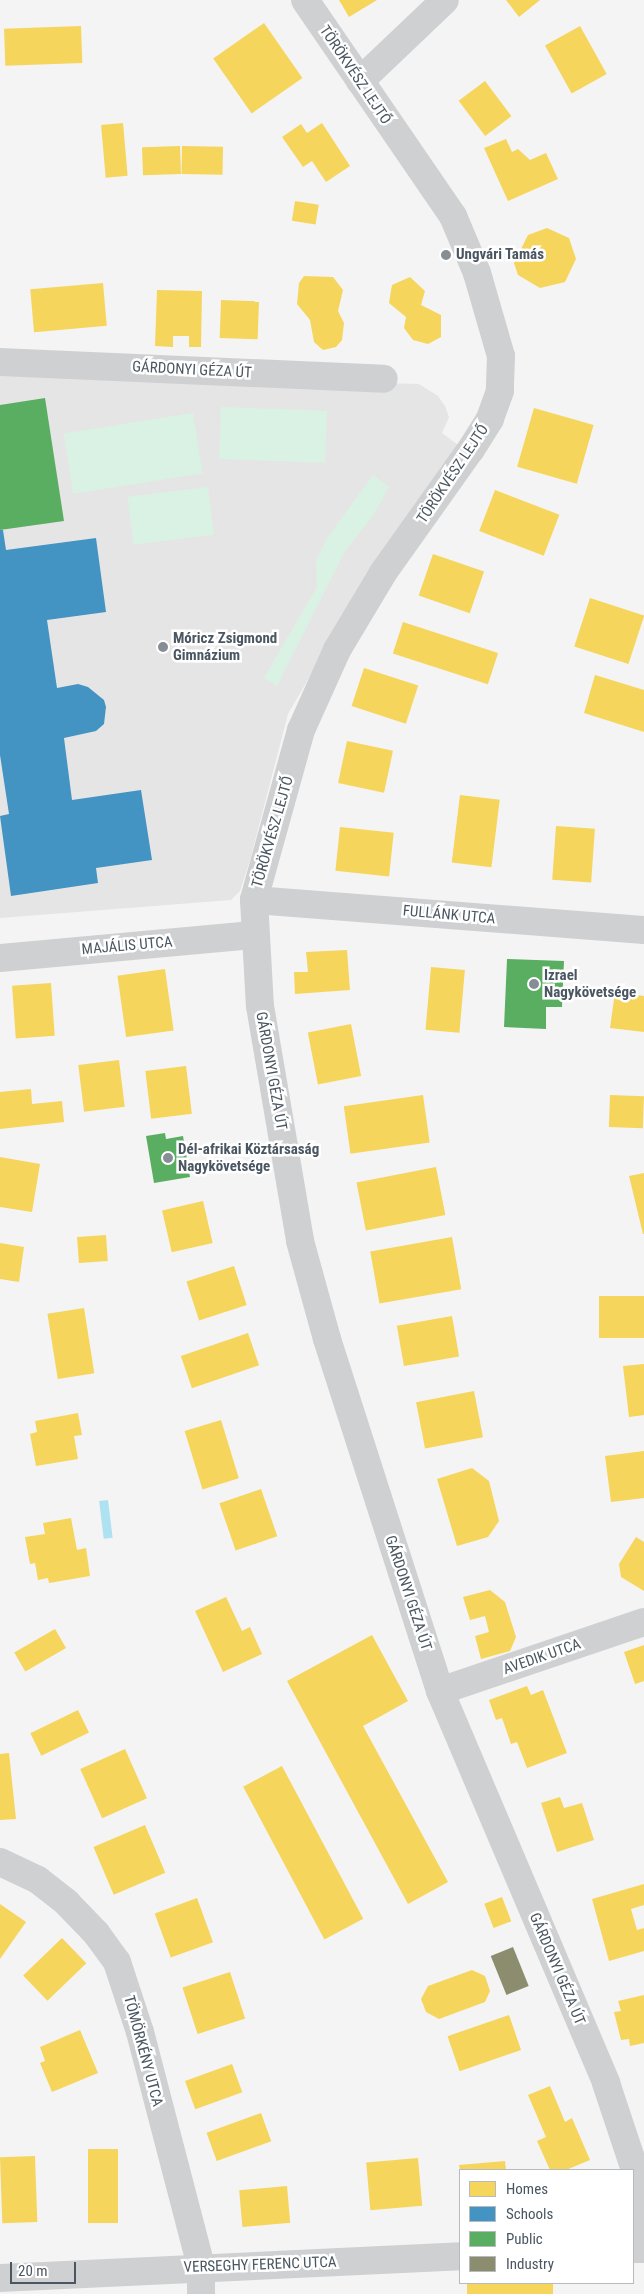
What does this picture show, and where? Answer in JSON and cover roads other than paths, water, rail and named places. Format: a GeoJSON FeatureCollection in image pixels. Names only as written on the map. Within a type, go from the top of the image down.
{"type":"FeatureCollection","features":[{"type":"Feature","properties":{"kind":"street","name":"TÖRÖKVÉSZ LEJTŐ"},"geometry":{"type":"LineString","coordinates":[[253,935],[254,900],[301,730],[337,650],[383,573],[476,442],[490,419],[500,390],[501,356],[477,273],[453,216],[305,0]]}},
{"type":"Feature","properties":{"kind":"street"},"geometry":{"type":"LineString","coordinates":[[360,81],[445,0]]}},
{"type":"Feature","properties":{"kind":"street","name":"GÁRDONYI GÉZA ÚT"},"geometry":{"type":"LineString","coordinates":[[0,362],[384,378]]}},
{"type":"Feature","properties":{"kind":"street","name":"FULLÁNK UTCA"},"geometry":{"type":"LineString","coordinates":[[254,900],[644,930]]}},
{"type":"Feature","properties":{"kind":"street","name":"GÁRDONYI GÉZA ÚT"},"geometry":{"type":"LineString","coordinates":[[253,935],[260,1006],[300,1241],[327,1339],[440,1691],[606,2083],[634,2167],[644,2226]]}},
{"type":"Feature","properties":{"kind":"street","name":"MAJÁLIS UTCA"},"geometry":{"type":"LineString","coordinates":[[0,958],[253,935]]}},
{"type":"Feature","properties":{"kind":"street","name":"AVEDIK UTCA"},"geometry":{"type":"LineString","coordinates":[[440,1691],[644,1622]]}},
{"type":"Feature","properties":{"kind":"street","name":"TÖMÖRKÉNY UTCA"},"geometry":{"type":"LineString","coordinates":[[0,1862],[38,1880],[67,1903],[96,1933],[117,1962],[140,2032],[201,2267],[201,2294]]}},
{"type":"Feature","properties":{"kind":"street","name":"VERSEGHY FERENC UTCA"},"geometry":{"type":"LineString","coordinates":[[0,2278],[459,2256]]}},
{"type":"Feature","properties":{"kind":"water"},"geometry":{"type":"Polygon","coordinates":[[[108,1500],[113,1538],[104,1539],[99,1501],[108,1500]]]}},
{"type":"Feature","properties":{"kind":"place","name":"Ungvári Tamás"},"geometry":{"type":"Point","coordinates":[446,255]}},
{"type":"Feature","properties":{"kind":"place","name":"Móricz Zsigmond Gimnázium"},"geometry":{"type":"Point","coordinates":[163,647]}},
{"type":"Feature","properties":{"kind":"place","name":"Izrael Nagykövetsége"},"geometry":{"type":"Point","coordinates":[534,984]}},
{"type":"Feature","properties":{"kind":"place","name":"Dél-afrikai Köztársaság Nagykövetsége"},"geometry":{"type":"Point","coordinates":[168,1158]}}]}
